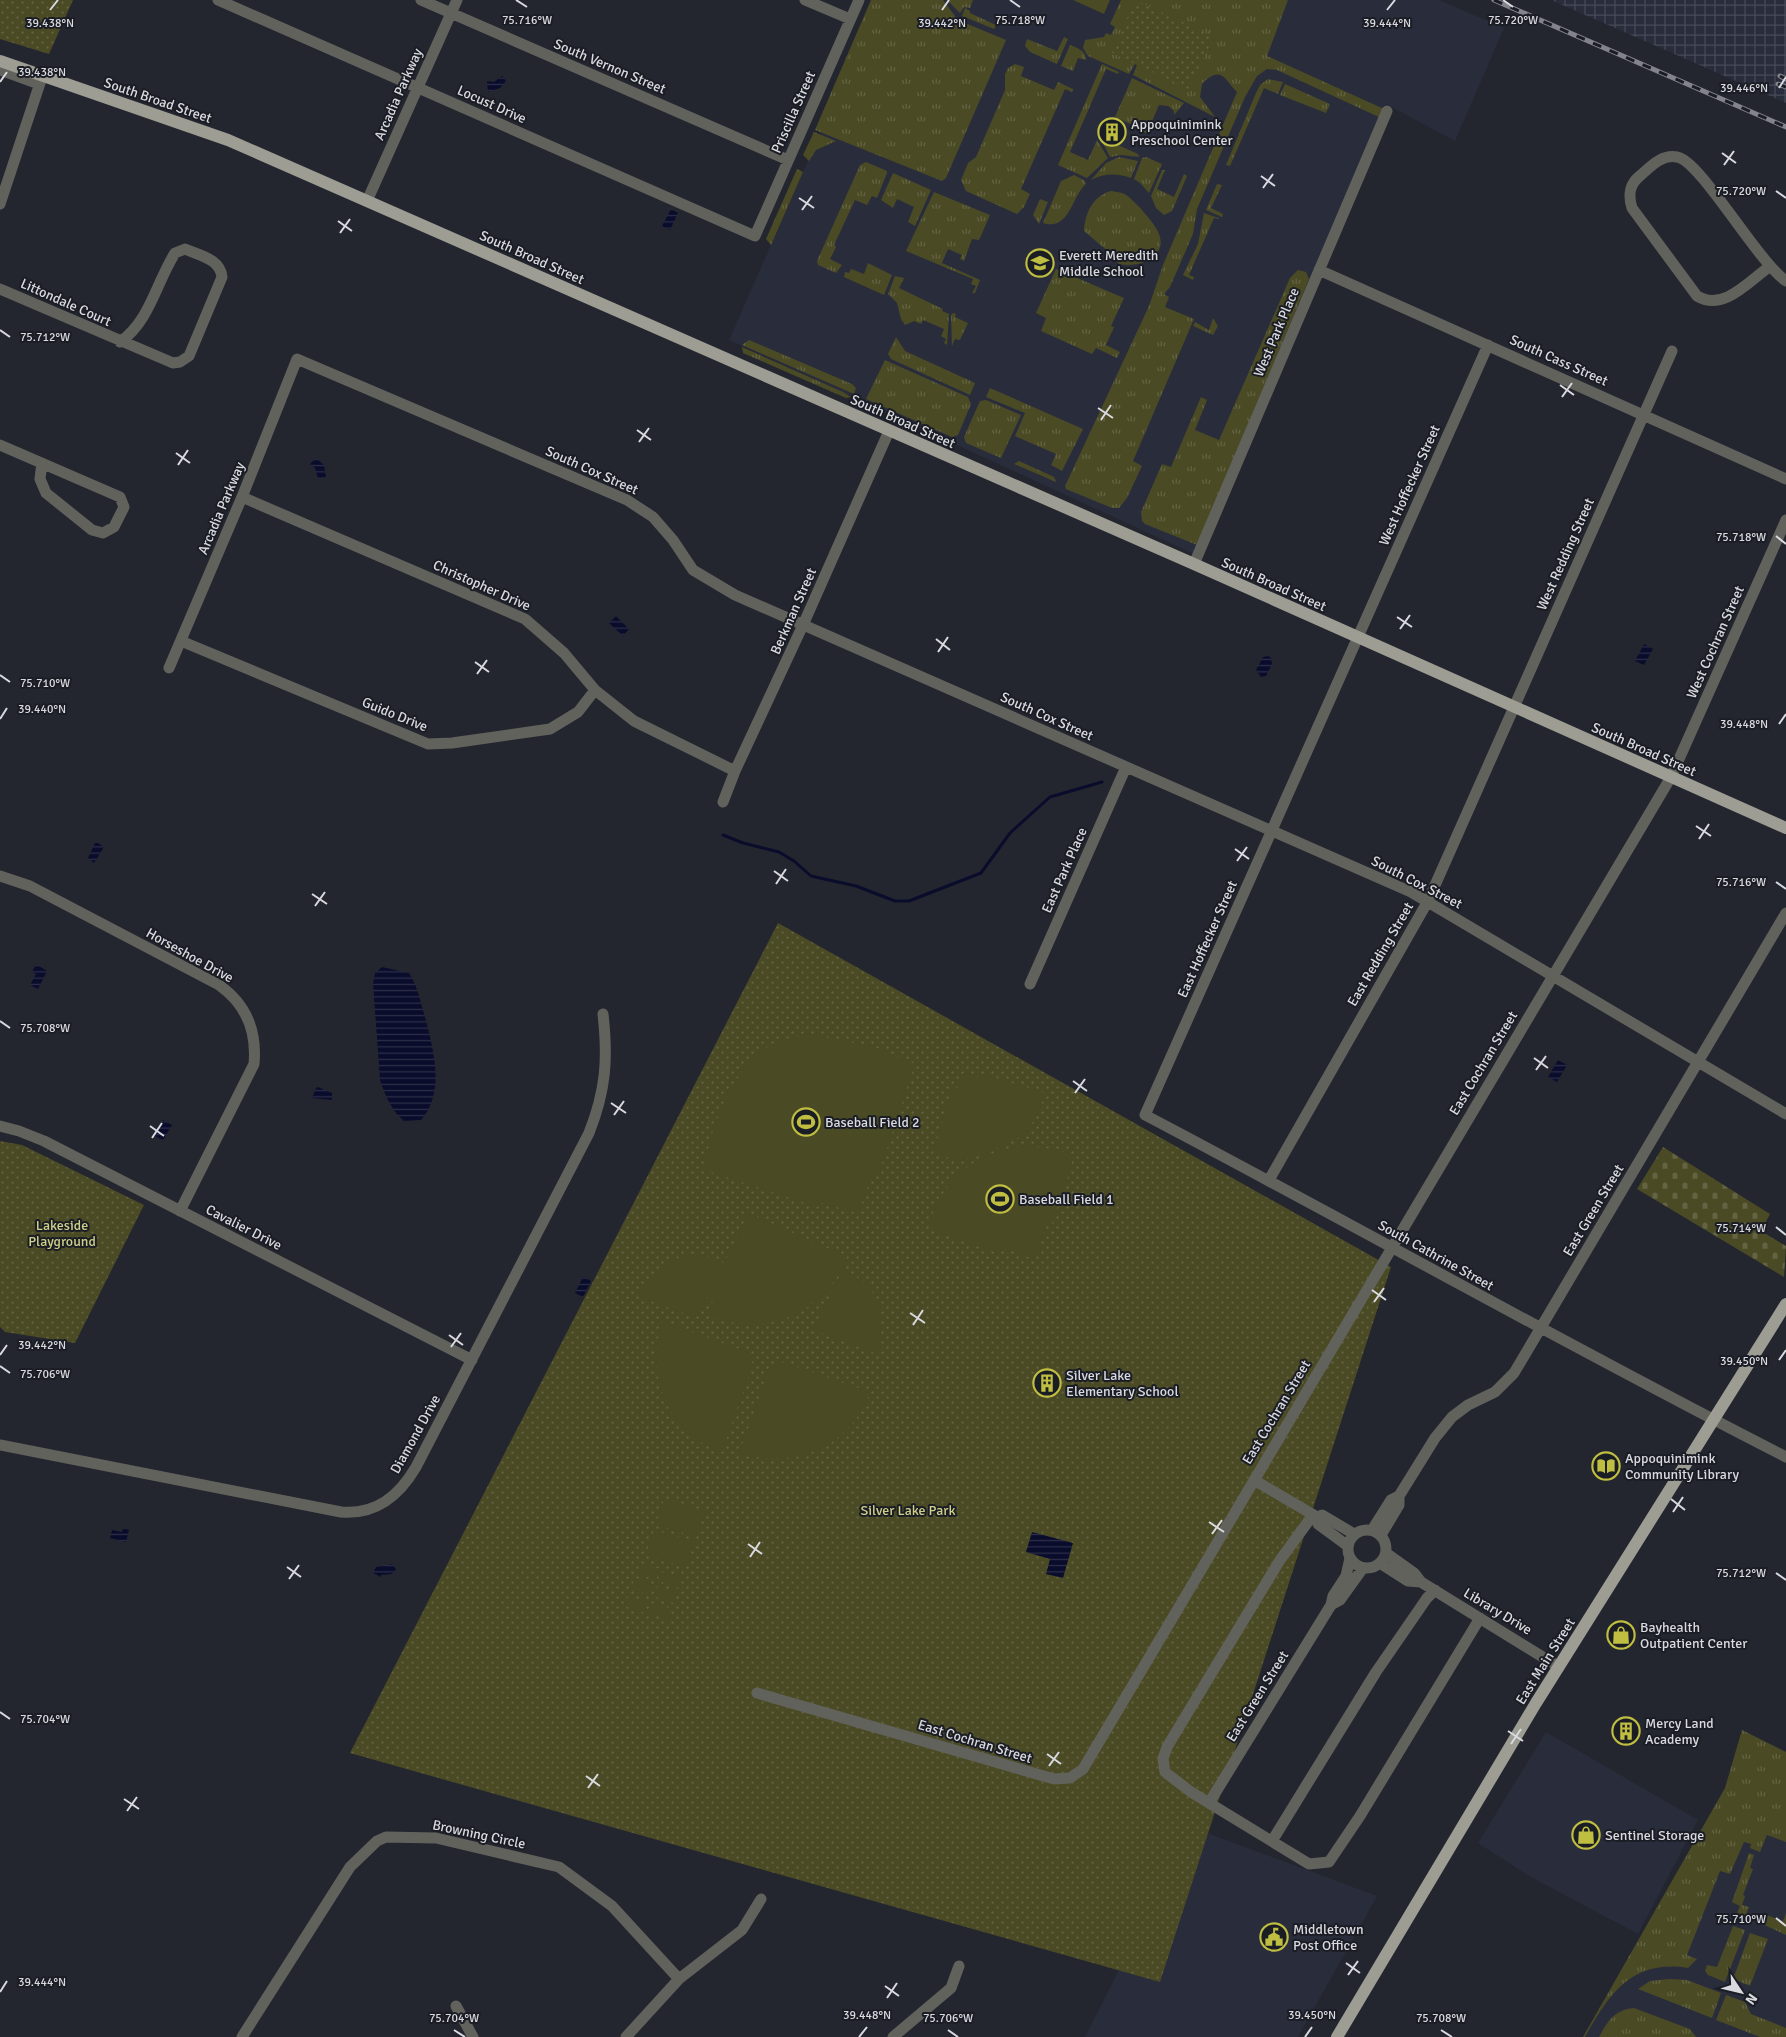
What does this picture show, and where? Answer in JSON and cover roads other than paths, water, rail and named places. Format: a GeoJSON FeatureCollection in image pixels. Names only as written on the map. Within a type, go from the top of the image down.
{"type":"FeatureCollection","features":[{"type":"Feature","properties":{"kind":"main road","name":"South Broad Street"},"geometry":{"type":"LineString","coordinates":[[0,61],[41,79],[228,140],[1194,564],[1786,828]]}},
{"type":"Feature","properties":{"kind":"main road","name":"East Main Street"},"geometry":{"type":"LineString","coordinates":[[1337,2037],[1559,1667],[1786,1304]]}},
{"type":"Feature","properties":{"kind":"street","name":"Locust Drive"},"geometry":{"type":"LineString","coordinates":[[218,0],[755,236]]}},
{"type":"Feature","properties":{"kind":"street","name":"South Vernon Street"},"geometry":{"type":"LineString","coordinates":[[421,0],[788,160]]}},
{"type":"Feature","properties":{"kind":"street","name":"Arcadia Parkway"},"geometry":{"type":"LineString","coordinates":[[368,201],[457,0]]}},
{"type":"Feature","properties":{"kind":"street"},"geometry":{"type":"LineString","coordinates":[[805,0],[850,19]]}},
{"type":"Feature","properties":{"kind":"street","name":"Priscilla Street"},"geometry":{"type":"LineString","coordinates":[[755,236],[859,0]]}},
{"type":"Feature","properties":{"kind":"street"},"geometry":{"type":"LineString","coordinates":[[0,70],[41,79],[0,204]]}},
{"type":"Feature","properties":{"kind":"street","name":"West Park Place"},"geometry":{"type":"LineString","coordinates":[[1194,564],[1387,111]]}},
{"type":"Feature","properties":{"kind":"street"},"geometry":{"type":"LineString","coordinates":[[1769,267],[1725,299],[1711,302],[1697,296],[1632,208],[1629,199],[1632,184],[1659,160],[1668,156],[1683,158],[1698,172],[1769,267],[1786,281]]}},
{"type":"Feature","properties":{"kind":"street","name":"Littondale Court"},"geometry":{"type":"LineString","coordinates":[[0,289],[120,342],[173,363],[180,362],[189,356],[222,277],[221,269],[216,262],[186,249],[175,253],[142,321],[130,336],[120,342]]}},
{"type":"Feature","properties":{"kind":"street","name":"South Cass Street"},"geometry":{"type":"LineString","coordinates":[[1319,270],[1786,479]]}},
{"type":"Feature","properties":{"kind":"street","name":"West Hoffecker Street"},"geometry":{"type":"LineString","coordinates":[[1358,638],[1488,345]]}},
{"type":"Feature","properties":{"kind":"street","name":"West Redding Street"},"geometry":{"type":"LineString","coordinates":[[1514,707],[1672,351]]}},
{"type":"Feature","properties":{"kind":"street","name":"Arcadia Parkway"},"geometry":{"type":"LineString","coordinates":[[169,668],[242,497],[297,358]]}},
{"type":"Feature","properties":{"kind":"street","name":"South Cox Street"},"geometry":{"type":"LineString","coordinates":[[297,358],[627,500],[653,517],[673,540],[694,570],[734,595],[1428,900],[1786,1114]]}},
{"type":"Feature","properties":{"kind":"street","name":"Berkman Street"},"geometry":{"type":"LineString","coordinates":[[723,802],[735,771],[803,625],[889,431]]}},
{"type":"Feature","properties":{"kind":"street"},"geometry":{"type":"LineString","coordinates":[[0,445],[42,463],[120,497],[124,507],[114,527],[103,532],[92,530],[46,494],[40,479],[42,463]]}},
{"type":"Feature","properties":{"kind":"street","name":"Christopher Drive"},"geometry":{"type":"LineString","coordinates":[[242,497],[524,619],[564,653],[595,690],[634,721],[735,771]]}},
{"type":"Feature","properties":{"kind":"street","name":"West Cochran Street"},"geometry":{"type":"LineString","coordinates":[[1671,777],[1786,520]]}},
{"type":"Feature","properties":{"kind":"street","name":"East Hoffecker Street"},"geometry":{"type":"LineString","coordinates":[[1145,1115],[1358,638]]}},
{"type":"Feature","properties":{"kind":"street","name":"Guido Drive"},"geometry":{"type":"LineString","coordinates":[[181,641],[428,744],[452,743],[550,729],[578,712],[595,690]]}},
{"type":"Feature","properties":{"kind":"street","name":"East Redding Street"},"geometry":{"type":"LineString","coordinates":[[1269,1180],[1428,900],[1514,707]]}},
{"type":"Feature","properties":{"kind":"street","name":"East Park Place"},"geometry":{"type":"LineString","coordinates":[[1030,984],[1126,767]]}},
{"type":"Feature","properties":{"kind":"street","name":"East Cochran Street"},"geometry":{"type":"LineString","coordinates":[[757,1693],[1045,1777],[1061,1780],[1070,1778],[1083,1769],[1671,777]]}},
{"type":"Feature","properties":{"kind":"street","name":"Horseshoe Drive"},"geometry":{"type":"LineString","coordinates":[[0,876],[30,886],[219,985],[238,1000],[246,1012],[254,1039],[254,1064],[180,1210]]}},
{"type":"Feature","properties":{"kind":"street","name":"East Green Street"},"geometry":{"type":"LineString","coordinates":[[1376,1533],[1399,1505],[1399,1496],[1444,1425],[1468,1405],[1495,1392],[1514,1373],[1786,913]]}},
{"type":"Feature","properties":{"kind":"street","name":"Diamond Drive"},"geometry":{"type":"LineString","coordinates":[[0,1446],[341,1512],[362,1512],[389,1500],[409,1480],[596,1115],[605,1080],[607,1062],[603,1014]]}},
{"type":"Feature","properties":{"kind":"street","name":"South Cathrine Street"},"geometry":{"type":"LineString","coordinates":[[1145,1115],[1269,1180],[1540,1329],[1786,1457]]}},
{"type":"Feature","properties":{"kind":"street","name":"Cavalier Drive"},"geometry":{"type":"LineString","coordinates":[[0,1126],[38,1139],[472,1360]]}},
{"type":"Feature","properties":{"kind":"street"},"geometry":{"type":"LineString","coordinates":[[1254,1480],[1315,1516],[1322,1515],[1354,1534],[1366,1530],[1376,1533],[1385,1544],[1383,1558],[1369,1568],[1363,1568],[1349,1552],[1318,1524],[1315,1516]]}},
{"type":"Feature","properties":{"kind":"street"},"geometry":{"type":"LineString","coordinates":[[1315,1516],[1280,1560],[1167,1746],[1163,1758],[1165,1772],[1209,1803],[1309,1864],[1329,1862],[1360,1816],[1480,1618]]}},
{"type":"Feature","properties":{"kind":"street"},"geometry":{"type":"LineString","coordinates":[[1331,1605],[1333,1596],[1346,1576],[1349,1552],[1354,1534]]}},
{"type":"Feature","properties":{"kind":"street","name":"Library Drive"},"geometry":{"type":"LineString","coordinates":[[1383,1558],[1408,1580],[1421,1582],[1435,1590],[1559,1667]]}},
{"type":"Feature","properties":{"kind":"street"},"geometry":{"type":"LineString","coordinates":[[1331,1605],[1340,1600],[1363,1568]]}},
{"type":"Feature","properties":{"kind":"street"},"geometry":{"type":"LineString","coordinates":[[1272,1841],[1376,1672],[1427,1598],[1435,1590]]}},
{"type":"Feature","properties":{"kind":"street","name":"East Green Street"},"geometry":{"type":"LineString","coordinates":[[1209,1803],[1331,1605]]}},
{"type":"Feature","properties":{"kind":"street","name":"Browning Circle"},"geometry":{"type":"LineString","coordinates":[[242,2037],[350,1867],[377,1841],[386,1837],[436,1838],[559,1868],[612,1906],[679,1979]]}},
{"type":"Feature","properties":{"kind":"street"},"geometry":{"type":"LineString","coordinates":[[626,2037],[679,1979],[742,1930],[761,1899]]}},
{"type":"Feature","properties":{"kind":"street"},"geometry":{"type":"LineString","coordinates":[[893,2037],[951,1988],[959,1966]]}},
{"type":"Feature","properties":{"kind":"street"},"geometry":{"type":"LineString","coordinates":[[456,2006],[473,2037]]}},
{"type":"Feature","properties":{"kind":"water"},"geometry":{"type":"Polygon","coordinates":[[[502,76],[506,81],[500,88],[488,92],[487,81],[494,82],[502,76]]]}},
{"type":"Feature","properties":{"kind":"water"},"geometry":{"type":"Polygon","coordinates":[[[671,209],[678,213],[670,230],[662,226],[671,209]]]}},
{"type":"Feature","properties":{"kind":"water"},"geometry":{"type":"Polygon","coordinates":[[[316,458],[324,465],[326,477],[318,479],[315,468],[310,464],[316,458]]]}},
{"type":"Feature","properties":{"kind":"water"},"geometry":{"type":"Polygon","coordinates":[[[616,616],[629,629],[623,636],[609,623],[616,616]]]}},
{"type":"Feature","properties":{"kind":"water"},"geometry":{"type":"Polygon","coordinates":[[[1644,644],[1653,649],[1644,665],[1635,661],[1644,644]]]}},
{"type":"Feature","properties":{"kind":"water"},"geometry":{"type":"Polygon","coordinates":[[[1268,656],[1271,658],[1272,664],[1266,676],[1261,677],[1256,670],[1263,657],[1268,656]]]}},
{"type":"Feature","properties":{"kind":"water"},"geometry":{"type":"Polygon","coordinates":[[[95,843],[104,847],[94,863],[88,858],[95,843]]]}},
{"type":"Feature","properties":{"kind":"water"},"geometry":{"type":"Polygon","coordinates":[[[36,964],[47,971],[38,989],[30,985],[36,974],[32,972],[36,964]]]}},
{"type":"Feature","properties":{"kind":"water"},"geometry":{"type":"Polygon","coordinates":[[[382,967],[409,973],[417,989],[428,1029],[434,1056],[435,1083],[429,1109],[421,1120],[404,1121],[389,1103],[380,1080],[373,984],[375,973],[382,967]]]}},
{"type":"Feature","properties":{"kind":"water"},"geometry":{"type":"Polygon","coordinates":[[[1558,1060],[1567,1065],[1557,1082],[1548,1077],[1558,1060]]]}},
{"type":"Feature","properties":{"kind":"water"},"geometry":{"type":"Polygon","coordinates":[[[318,1087],[332,1093],[332,1100],[312,1098],[318,1087]]]}},
{"type":"Feature","properties":{"kind":"water"},"geometry":{"type":"Polygon","coordinates":[[[163,1120],[172,1125],[163,1140],[155,1136],[163,1120]]]}},
{"type":"Feature","properties":{"kind":"water"},"geometry":{"type":"Polygon","coordinates":[[[583,1277],[591,1281],[583,1297],[575,1293],[583,1277]]]}},
{"type":"Feature","properties":{"kind":"water"},"geometry":{"type":"Polygon","coordinates":[[[123,1528],[129,1530],[126,1542],[110,1538],[112,1530],[122,1532],[123,1528]]]}},
{"type":"Feature","properties":{"kind":"water"},"geometry":{"type":"Polygon","coordinates":[[[1032,1532],[1073,1543],[1063,1578],[1046,1574],[1050,1559],[1026,1552],[1032,1532]]]}},
{"type":"Feature","properties":{"kind":"water"},"geometry":{"type":"Polygon","coordinates":[[[392,1564],[396,1569],[392,1574],[381,1575],[381,1577],[373,1573],[376,1567],[392,1564]]]}},
{"type":"Feature","properties":{"kind":"waterway"},"geometry":{"type":"LineString","coordinates":[[723,835],[743,843],[779,852],[794,861],[811,876],[856,886],[895,901],[909,901],[981,873],[1010,833],[1050,797],[1102,782]]}},
{"type":"Feature","properties":{"kind":"railway"},"geometry":{"type":"LineString","coordinates":[[1494,0],[1786,127]]}},
{"type":"Feature","properties":{"kind":"railway"},"geometry":{"type":"LineString","coordinates":[[1780,76],[1786,79]]}},
{"type":"Feature","properties":{"kind":"railway"},"geometry":{"type":"LineString","coordinates":[[1778,84],[1786,87]]}},
{"type":"Feature","properties":{"kind":"place","name":"Appoquinimink Preschool Center"},"geometry":{"type":"Point","coordinates":[1112,132]}},
{"type":"Feature","properties":{"kind":"place","name":"Everett Meredith Middle School"},"geometry":{"type":"Point","coordinates":[1040,263]}},
{"type":"Feature","properties":{"kind":"place","name":"Baseball Field 2"},"geometry":{"type":"Point","coordinates":[806,1122]}},
{"type":"Feature","properties":{"kind":"place","name":"Baseball Field 1"},"geometry":{"type":"Point","coordinates":[1000,1199]}},
{"type":"Feature","properties":{"kind":"place","name":"Silver Lake Elementary School"},"geometry":{"type":"Point","coordinates":[1047,1383]}},
{"type":"Feature","properties":{"kind":"place","name":"Appoquinimink Community Library"},"geometry":{"type":"Point","coordinates":[1606,1466]}},
{"type":"Feature","properties":{"kind":"place","name":"Bayhealth Outpatient Center"},"geometry":{"type":"Point","coordinates":[1621,1635]}},
{"type":"Feature","properties":{"kind":"place","name":"Mercy Land Academy"},"geometry":{"type":"Point","coordinates":[1626,1731]}},
{"type":"Feature","properties":{"kind":"place","name":"Sentinel Storage"},"geometry":{"type":"Point","coordinates":[1586,1835]}},
{"type":"Feature","properties":{"kind":"place","name":"Middletown Post Office"},"geometry":{"type":"Point","coordinates":[1274,1937]}},
{"type":"Feature","properties":{"kind":"park label","name":"Lakeside Playground"},"geometry":{"type":"Point","coordinates":[62,1234]}},
{"type":"Feature","properties":{"kind":"park label","name":"Silver Lake Park"},"geometry":{"type":"Point","coordinates":[908,1510]}}]}
